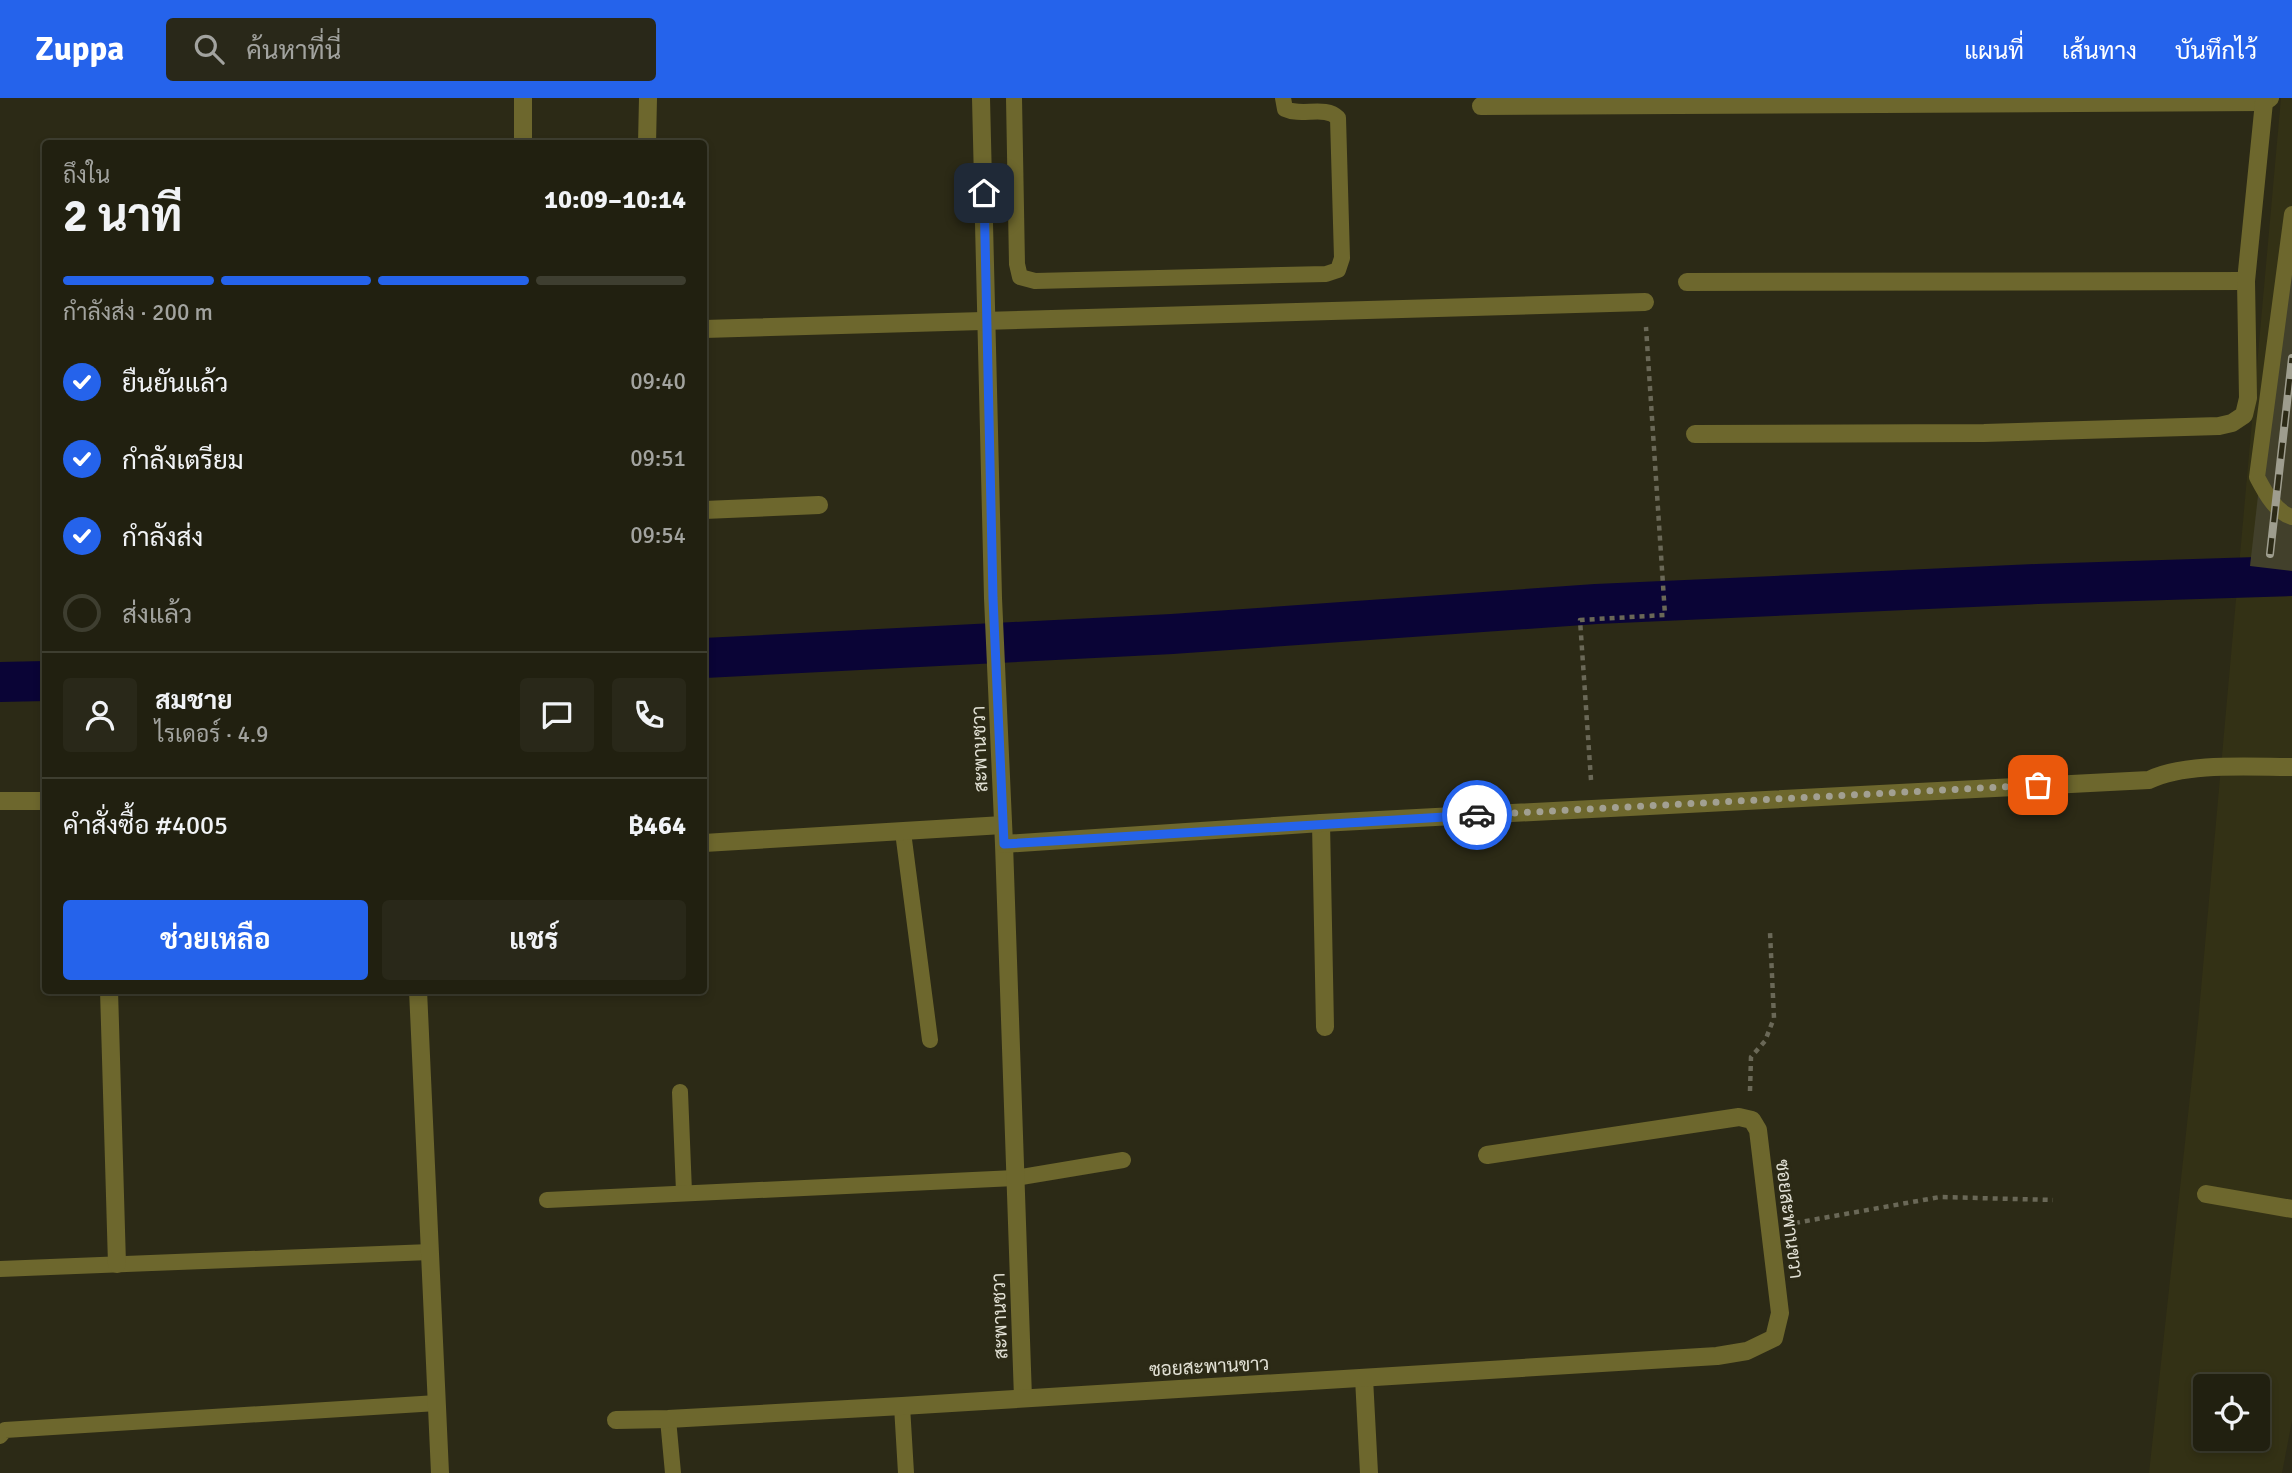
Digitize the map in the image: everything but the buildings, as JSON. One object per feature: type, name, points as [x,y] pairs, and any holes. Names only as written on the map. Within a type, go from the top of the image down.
[{"type":"street","points":[[523,98],[523,140]]},
{"type":"street","points":[[647,140],[648,98]]},
{"type":"street","name":"สะพานชวา","points":[[981,98],[993,598],[1004,834],[1023,1398]]},
{"type":"street","points":[[1481,106],[2267,100],[2246,281],[2248,398],[2244,415],[2232,423],[2219,426],[1984,433],[1695,434]]},
{"type":"street","points":[[1687,282],[2246,281]]},
{"type":"street","points":[[707,329],[1645,302]]},
{"type":"street","points":[[707,510],[819,505]]},
{"type":"street","points":[[707,843],[903,832],[1004,834],[1321,824],[2150,780],[2162,773],[2188,770],[2292,767]]},
{"type":"street","points":[[0,802],[42,801]]},
{"type":"street","points":[[1321,824],[1325,1027]]},
{"type":"street","points":[[109,994],[117,1264]]},
{"type":"street","points":[[418,994],[440,1473]]},
{"type":"street","points":[[1487,1155],[1740,1117]]},
{"type":"street","name":"ซอยสะพานขวา","points":[[1740,1117],[1752,1120],[1758,1130],[1780,1312]]},
{"type":"street","points":[[2206,1194],[2292,1209]]},
{"type":"street","name":"ซอยสะพานขาว","points":[[617,1420],[902,1406],[1717,1356],[1747,1351],[1774,1338],[1780,1312]]},
{"type":"street","points":[[1364,1378],[1369,1473]]},
{"type":"lane","points":[[1014,98],[1017,264],[1020,277],[1035,281],[1326,274],[1338,270],[1342,258],[1338,118],[1330,113],[1294,113],[1285,109],[1283,98]]},
{"type":"lane","points":[[2292,214],[2257,477],[2267,498],[2287,517],[2292,517]]},
{"type":"lane","points":[[903,832],[930,1040]]},
{"type":"lane","points":[[680,1091],[684,1192]]},
{"type":"lane","points":[[547,1200],[1016,1178],[1123,1160]]},
{"type":"lane","points":[[0,1269],[430,1252]]},
{"type":"lane","points":[[0,1437],[5,1430],[437,1403]]},
{"type":"lane","points":[[902,1406],[906,1473]]},
{"type":"lane","points":[[668,1419],[673,1473]]},
{"type":"path","points":[[1593,808],[1580,620],[1665,615],[1645,302]]},
{"type":"path","points":[[1740,1117],[1750,1094],[1751,1057],[1765,1041],[1774,1018],[1770,932]]},
{"type":"path","points":[[1770,1229],[1940,1197],[2053,1200]]},
{"type":"shaded area","points":[[2281,98],[2292,98],[2292,1421],[2282,1473],[2149,1473],[2198,1023]]},
{"type":"waterway","points":[[707,658],[1172,634],[1596,604],[2037,584],[2292,576]]},
{"type":"waterway","points":[[0,682],[42,681]]},
{"type":"railway","points":[[2270,554],[2292,358]]},
{"type":"way so far","points":[[1477,815],[2038,785]]},
{"type":"route","points":[[984,193],[993,598],[1004,844],[1477,815]]}]
